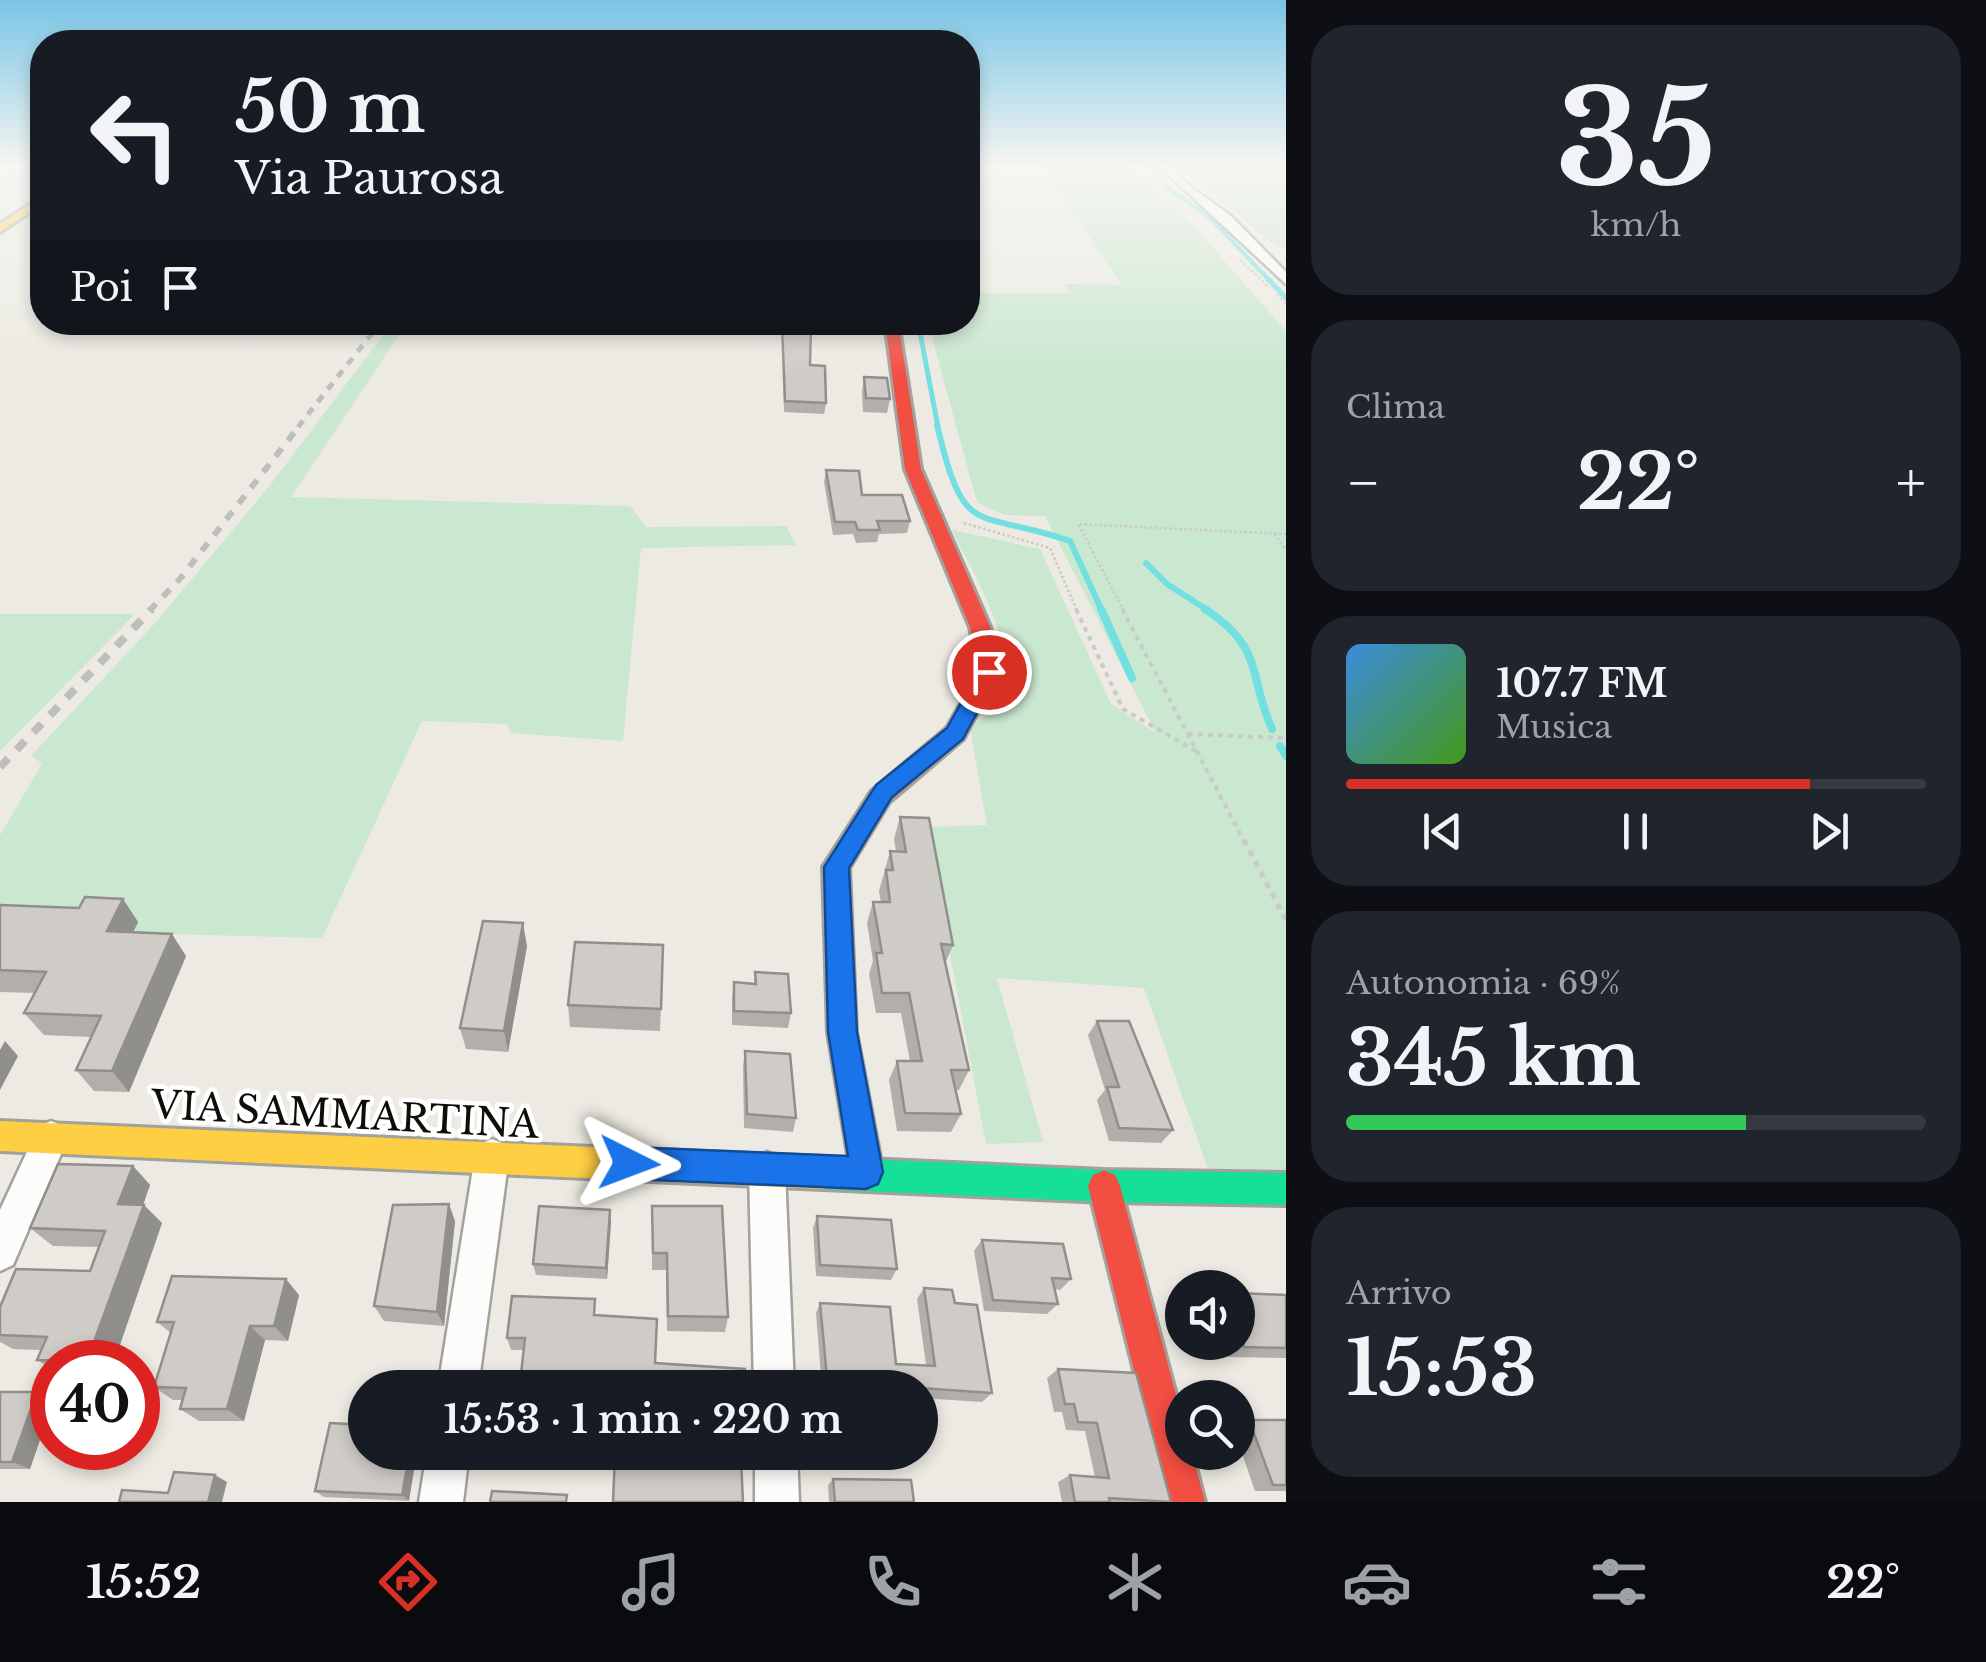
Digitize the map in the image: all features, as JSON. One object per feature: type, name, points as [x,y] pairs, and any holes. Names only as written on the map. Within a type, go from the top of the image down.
[{"type":"street","points":[[1243,235],[1286,280]]},
{"type":"street","points":[[866,1172],[842,1032],[836,867],[884,791],[955,733],[989,672],[980,627],[913,468],[892,335]]},
{"type":"street","name":"VIA SAMMARTINA","points":[[0,1136],[866,1172],[1104,1186],[1286,1189]]},
{"type":"street","points":[[0,1252],[50,1138]]},
{"type":"street","points":[[461,1370],[492,1156]]},
{"type":"street","points":[[767,1170],[773,1370]]},
{"type":"street","points":[[1104,1186],[1186,1502]]},
{"type":"street","points":[[441,1502],[445,1470]]},
{"type":"street","points":[[776,1470],[777,1502]]},
{"type":"path","points":[[958,518],[968,526],[1050,548],[1107,682],[1123,709],[1196,751]]},
{"type":"path","points":[[1286,534],[1078,524],[1286,920]]},
{"type":"path","points":[[1274,533],[1286,550]]},
{"type":"path","points":[[1188,734],[1286,738]]},
{"type":"green space","points":[[1089,235],[1202,235],[1286,331],[1286,1174],[1208,1169],[1144,988],[997,978],[1043,1142],[986,1144],[926,827],[987,825],[970,728],[995,708],[1004,689],[1006,668],[994,619],[952,530],[1040,549],[1111,704],[1156,733],[1045,516],[1004,515],[977,502],[931,335],[980,335],[980,293],[1070,293],[1064,284],[1122,285]]},
{"type":"green space","points":[[1263,235],[1286,235],[1286,247],[1278,247]]},
{"type":"green space","points":[[383,335],[399,335],[291,497],[630,506],[646,527],[786,526],[796,545],[641,548],[623,741],[510,733],[508,724],[422,721],[322,938],[0,930],[0,835],[42,764],[32,755],[157,621],[271,484]]},
{"type":"green space","points":[[0,614],[135,614],[0,751]]},
{"type":"building","points":[[782,335],[811,335],[810,365],[825,366],[826,403],[785,401]]},
{"type":"building","points":[[864,377],[887,378],[890,399],[866,398]]},
{"type":"building","points":[[826,470],[859,471],[862,495],[902,495],[910,521],[877,521],[880,530],[858,530],[855,522],[835,522]]},
{"type":"building","points":[[900,817],[929,818],[953,945],[941,944],[969,1070],[951,1070],[961,1114],[905,1113],[897,1061],[922,1061],[909,993],[882,993],[876,953],[882,953],[873,902],[890,902],[886,870],[893,870],[890,851],[906,852]]},
{"type":"building","points":[[85,897],[123,899],[107,931],[172,934],[112,1071],[76,1070],[101,1016],[24,1013],[46,972],[0,970],[0,905],[79,908]]},
{"type":"building","points":[[483,921],[523,923],[504,1031],[460,1028]]},
{"type":"building","points":[[575,942],[663,945],[661,1009],[568,1005]]},
{"type":"building","points":[[755,972],[788,974],[791,1013],[734,1011],[734,982],[756,984]]},
{"type":"building","points":[[1097,1021],[1129,1021],[1173,1130],[1119,1128],[1107,1087],[1119,1087]]},
{"type":"building","points":[[745,1051],[790,1054],[796,1118],[747,1114]]},
{"type":"building","points":[[58,1164],[133,1166],[118,1204],[144,1205],[95,1340],[0,1335],[0,1307],[16,1269],[90,1271],[105,1231],[30,1228]]},
{"type":"building","points":[[449,1204],[437,1312],[374,1306],[393,1205]]},
{"type":"building","points":[[539,1206],[610,1210],[606,1268],[533,1264]]},
{"type":"building","points":[[652,1206],[722,1206],[728,1317],[668,1316],[667,1253],[653,1253]]},
{"type":"building","points":[[817,1216],[891,1220],[897,1269],[820,1265]]},
{"type":"building","points":[[982,1240],[1063,1244],[1071,1279],[1052,1278],[1058,1304],[993,1300]]},
{"type":"building","points":[[172,1276],[286,1279],[274,1326],[250,1326],[227,1409],[180,1409],[186,1388],[160,1387],[160,1368],[174,1322],[157,1322]]},
{"type":"building","points":[[924,1288],[952,1290],[955,1303],[977,1305],[992,1393],[938,1389],[938,1370],[826,1370],[820,1303],[890,1307],[896,1364],[935,1366]]},
{"type":"building","points":[[1255,1294],[1286,1295],[1286,1348],[1255,1347]]},
{"type":"building","points":[[512,1296],[595,1299],[594,1315],[657,1319],[655,1363],[745,1370],[521,1370],[525,1338],[507,1338]]},
{"type":"building","points":[[1058,1369],[1136,1373],[1171,1502],[1109,1498],[1110,1502],[1075,1502],[1070,1475],[1109,1478],[1097,1423],[1078,1422],[1074,1404],[1065,1404]]},
{"type":"building","points":[[0,1392],[30,1392],[30,1412],[12,1462],[0,1462]]},
{"type":"building","points":[[1255,1420],[1286,1420],[1286,1485],[1273,1485],[1255,1436]]},
{"type":"building","points":[[330,1423],[348,1424],[348,1470],[407,1470],[402,1495],[315,1491]]},
{"type":"building","points":[[614,1470],[742,1470],[743,1502],[613,1502]]},
{"type":"building","points":[[174,1472],[215,1475],[208,1502],[119,1502],[122,1490],[168,1493]]},
{"type":"building","points":[[833,1479],[911,1480],[914,1502],[835,1502]]},
{"type":"building","points":[[492,1491],[567,1495],[566,1502],[490,1502]]},
{"type":"waterway","points":[[1226,235],[1271,282]]},
{"type":"waterway","points":[[1268,279],[1286,298]]},
{"type":"waterway","points":[[920,335],[938,427]]},
{"type":"waterway","points":[[937,425],[956,488],[966,504],[993,521],[1070,541],[1102,611]]},
{"type":"waterway","points":[[1146,563],[1167,584],[1209,611]]},
{"type":"waterway","points":[[1101,609],[1132,678]]},
{"type":"waterway","points":[[1205,609],[1224,623],[1246,650],[1272,729]]},
{"type":"waterway","points":[[1280,746],[1286,756]]},
{"type":"railway","points":[[298,427],[371,335]]},
{"type":"railway","points":[[149,611],[179,580],[300,425]]},
{"type":"railway","points":[[0,767],[152,609]]},
{"type":"traffic: fast","points":[[823,1173],[1104,1186],[1286,1189]]},
{"type":"traffic: slow","points":[[867,1173],[842,1032],[836,867],[880,797]]},
{"type":"traffic: slow","points":[[0,1136],[823,1173]]},
{"type":"traffic: jam","points":[[880,797],[955,733],[989,672],[980,627],[913,469],[893,335]]},
{"type":"traffic: jam","points":[[1104,1186],[1186,1502]]},
{"type":"route","points":[[629,1163],[866,1172],[842,1032],[836,867],[884,791],[955,733],[989,672]]}]
